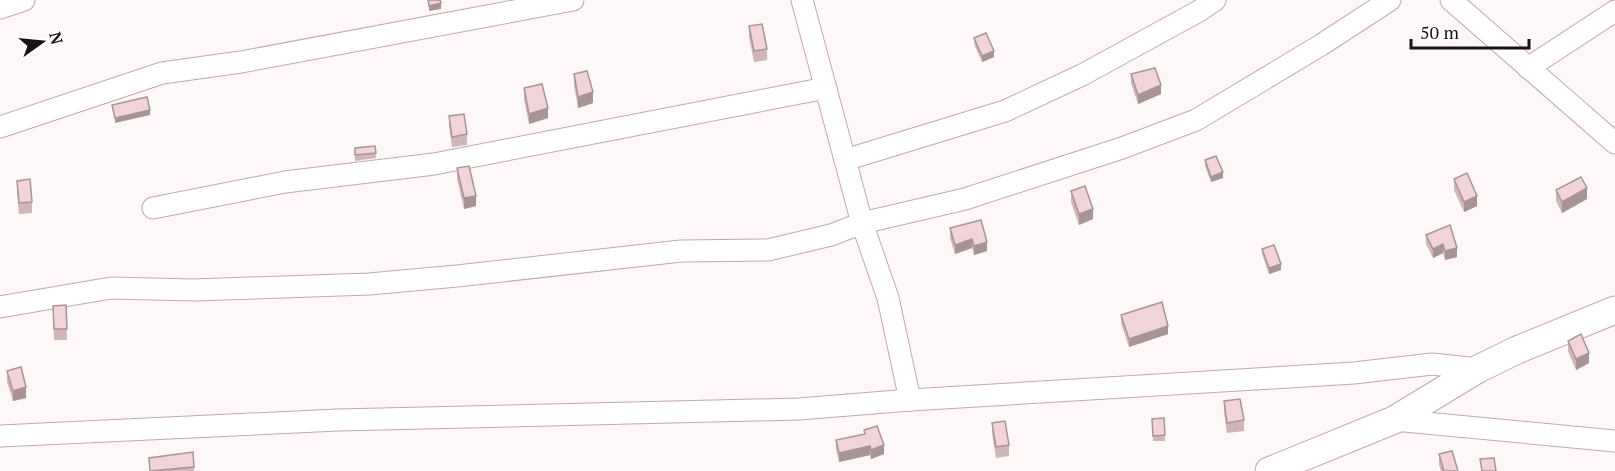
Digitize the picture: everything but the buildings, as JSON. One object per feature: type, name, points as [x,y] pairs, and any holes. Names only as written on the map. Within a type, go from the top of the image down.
[{"type":"main road","points":[[1269,471],[1394,420],[1478,369],[1517,350],[1615,310]]},
{"type":"street","points":[[0,8],[24,0]]},
{"type":"street","points":[[0,127],[162,73],[241,62],[573,0]]},
{"type":"street","points":[[802,0],[862,223],[888,298],[910,400]]},
{"type":"street","points":[[845,160],[1005,111],[1082,75],[1215,0]]},
{"type":"street","points":[[0,307],[111,288],[194,290],[369,284],[681,251],[768,250],[831,235],[862,223],[965,199],[1122,148],[1196,120],[1321,45],[1390,0]]},
{"type":"street","points":[[1451,0],[1615,143]]},
{"type":"street","points":[[1528,68],[1615,11]]},
{"type":"street","points":[[153,208],[285,183],[434,164],[826,88]]},
{"type":"street","points":[[0,436],[338,420],[799,409],[1354,373],[1432,364],[1478,369]]},
{"type":"street","points":[[1394,420],[1615,441]]}]
